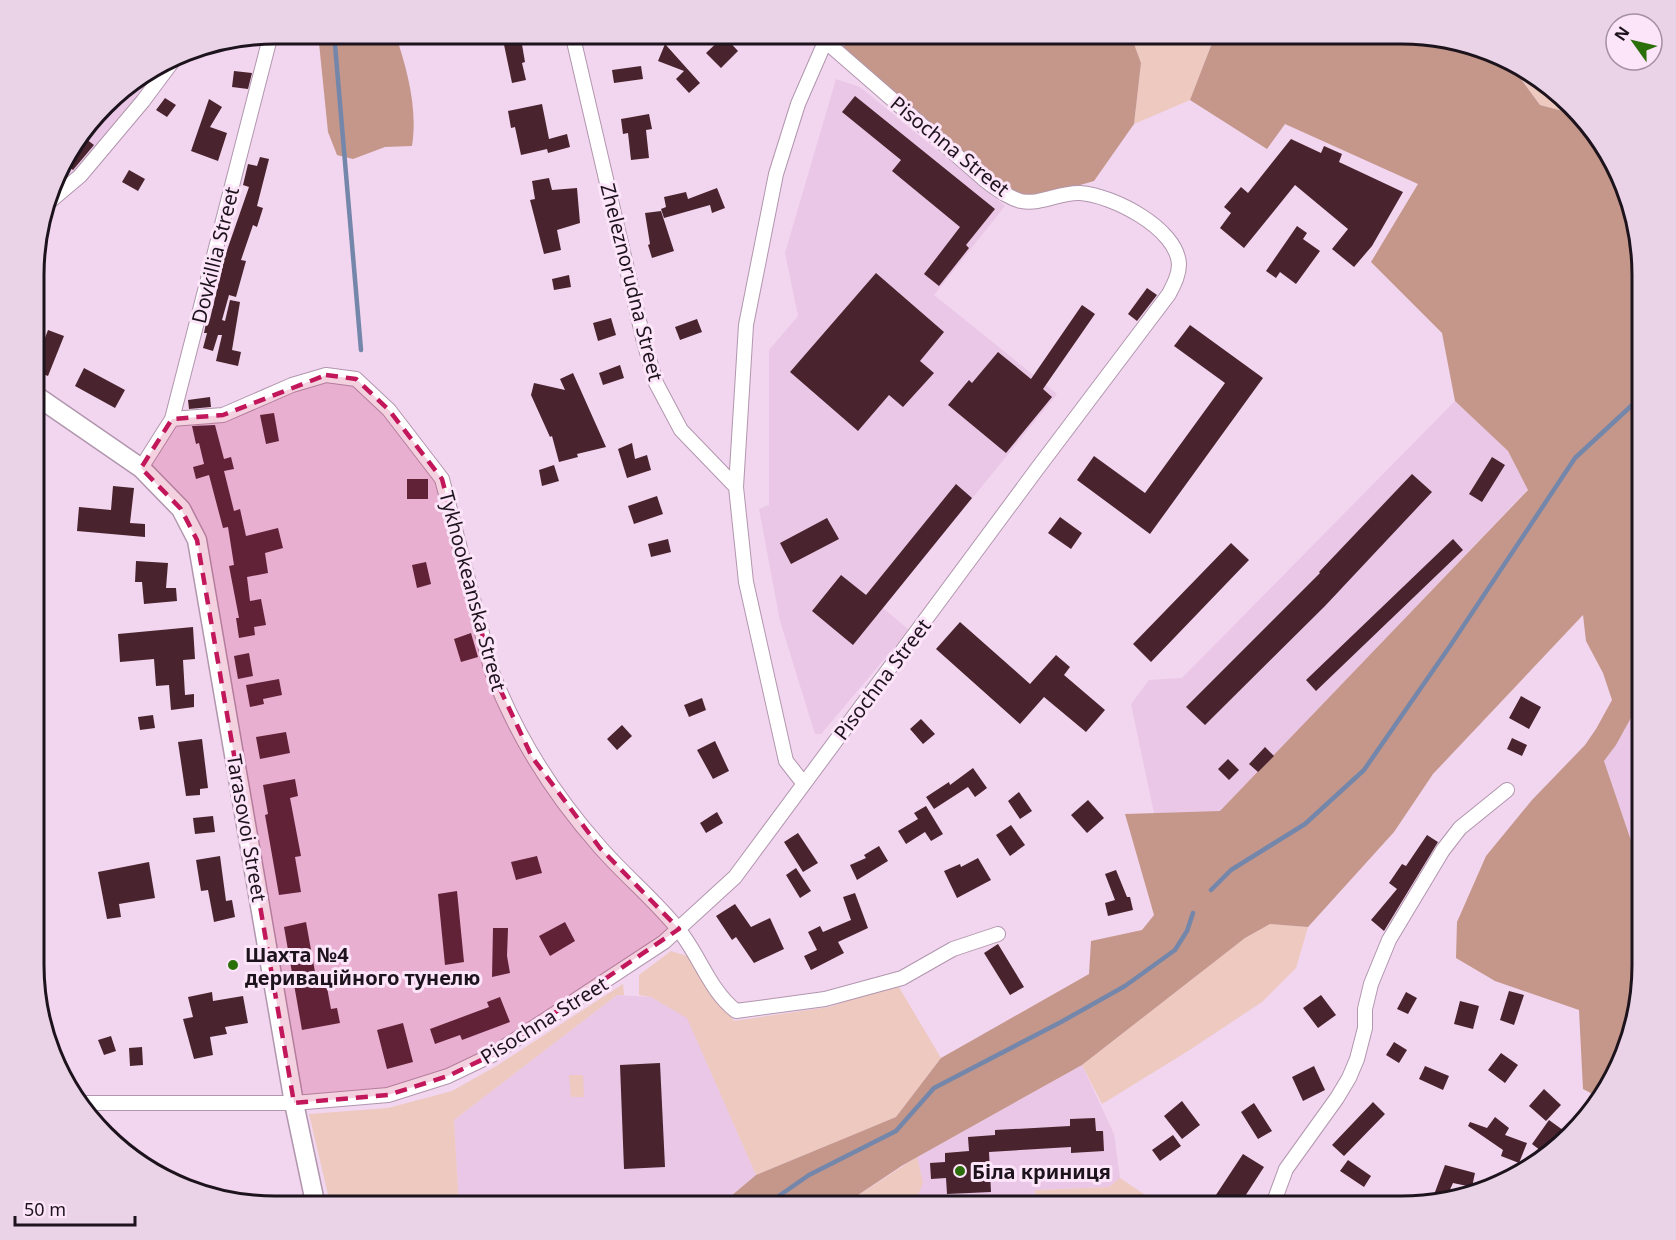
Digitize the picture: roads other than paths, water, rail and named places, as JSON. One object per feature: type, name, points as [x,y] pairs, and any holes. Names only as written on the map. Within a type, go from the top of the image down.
[{"type":"street","name":"Dovkillia Street","points":[[141,468],[172,419],[268,44]]},
{"type":"street","name":"Zheleznorudna Street","points":[[575,44],[644,342],[656,383],[681,430],[736,487]]},
{"type":"street","points":[[804,784],[786,761],[746,582],[736,487],[746,325],[773,185],[798,104],[821,44]]},
{"type":"street","name":"Pisochna Street","points":[[89,1103],[294,1103],[388,1095],[448,1076],[492,1055],[664,942],[735,877],[1169,294],[1178,274],[1179,262],[1176,249],[1170,240],[1135,212],[1098,195],[1070,194],[1039,201],[1021,201],[1006,195],[986,181],[833,44]]},
{"type":"street","points":[[58,195],[80,176],[167,70]]},
{"type":"street","name":"Tykhookeanska Street","points":[[172,419],[222,415],[292,385],[326,375],[356,379],[390,410],[442,479],[492,672],[502,699],[532,757],[559,798],[600,848],[679,929],[724,1002],[736,1011],[825,999],[902,978],[953,949],[998,934]]},
{"type":"street","name":"Tarasovoi Street","points":[[44,401],[141,468],[182,509],[197,540],[294,1103],[314,1196]]},
{"type":"street","points":[[1276,1196],[1286,1169],[1349,1078],[1357,1059],[1365,1028],[1365,1009],[1371,984],[1389,940],[1443,850],[1460,828],[1507,790]]},
{"type":"waterway","points":[[335,44],[361,350]]},
{"type":"waterway","points":[[1211,890],[1231,870],[1305,824],[1364,770],[1575,458],[1632,405]]},
{"type":"waterway","points":[[779,1196],[809,1175],[896,1131],[934,1088],[1125,986],[1175,950],[1187,931],[1193,913]]},
{"type":"place","name":"Шахта №4 дериваційного тунелю","points":[[233,965]]},
{"type":"place","name":"Біла криниця","points":[[960,1171]]}]
